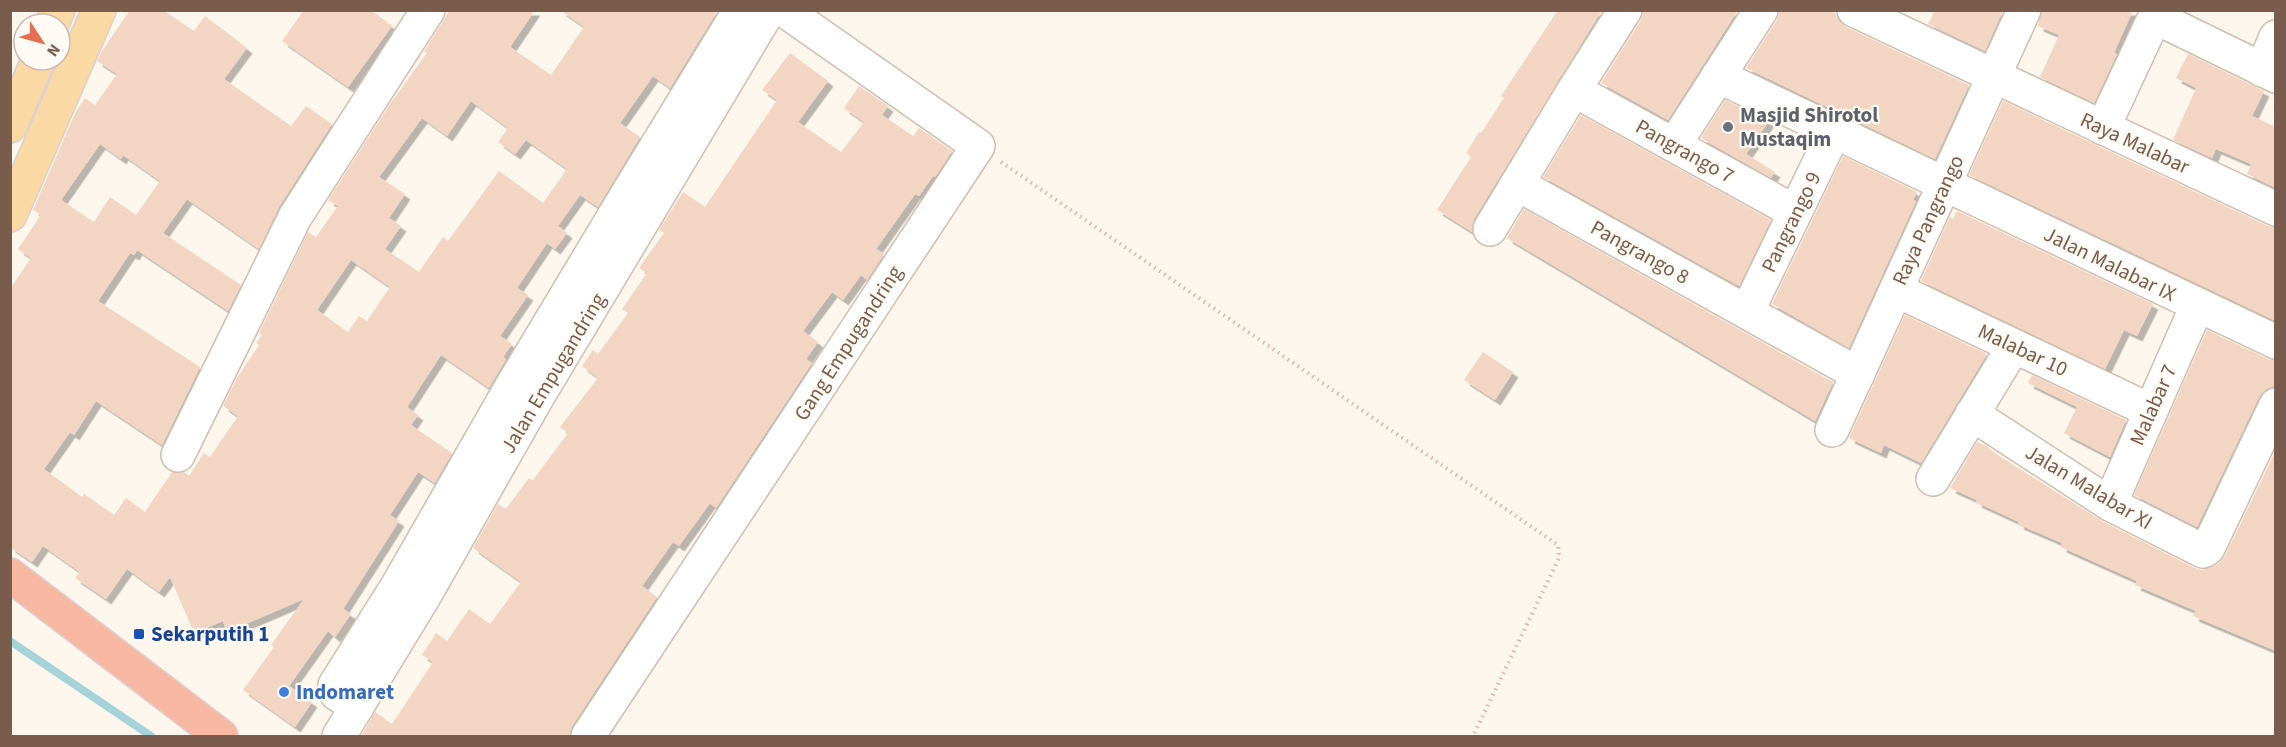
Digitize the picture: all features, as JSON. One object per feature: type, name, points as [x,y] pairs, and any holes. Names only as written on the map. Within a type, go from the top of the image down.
[{"type":"highway","points":[[10,575],[221,736]]},
{"type":"main road","points":[[10,215],[99,10]]},
{"type":"main road","points":[[10,126],[33,72]]},
{"type":"street","points":[[178,455],[296,217],[428,10]]},
{"type":"street","points":[[641,194],[740,10]]},
{"type":"street","name":"Jalan Empugandring","points":[[339,736],[347,700],[523,393],[641,194],[769,10]]},
{"type":"street","points":[[784,10],[978,146]]},
{"type":"street","points":[[1490,229],[1625,10]]},
{"type":"street","points":[[1674,145],[1761,10]]},
{"type":"street","name":"Raya Malabar","points":[[1854,10],[2276,209]]},
{"type":"street","name":"Raya Pangrango","points":[[1832,430],[2024,10]]},
{"type":"street","points":[[2103,128],[2157,14],[2269,73],[2276,37]]},
{"type":"street","name":"Jalan Malabar IX","points":[[1718,76],[2276,342]]},
{"type":"street","name":"Pangrango 7","points":[[1574,90],[1795,212]]},
{"type":"street","name":"Pangrango 9","points":[[1747,312],[1834,132]]},
{"type":"street","name":"Gang Empugandring","points":[[588,736],[978,146]]},
{"type":"street","name":"Pangrango 8","points":[[1517,184],[1858,374]]},
{"type":"street","name":"Malabar 10","points":[[1896,290],[2151,411]]},
{"type":"street","name":"Malabar 7","points":[[2109,504],[2197,306]]},
{"type":"street","points":[[1933,479],[2014,346]]},
{"type":"street","name":"Jalan Malabar XI","points":[[1972,414],[2109,504],[2200,551],[2208,548],[2276,405]]},
{"type":"path","points":[[978,146],[1558,545],[1559,558],[1473,736]]},
{"type":"building","points":[[130,10],[163,10],[194,31],[205,16],[247,48],[224,79],[291,126],[306,106],[332,124],[279,207],[259,249],[187,199],[163,233],[241,285],[228,311],[137,250],[134,255],[130,253],[98,301],[200,367],[162,445],[96,401],[74,435],[70,432],[44,469],[82,497],[84,494],[114,515],[126,498],[145,512],[172,472],[184,472],[189,476],[204,453],[210,457],[238,416],[223,406],[237,378],[259,345],[256,343],[262,335],[259,333],[308,232],[316,237],[338,206],[328,200],[392,101],[427,53],[424,51],[450,10],[535,10],[510,47],[551,75],[584,27],[560,10],[718,10],[670,88],[653,76],[620,123],[640,137],[598,207],[580,195],[558,226],[567,233],[555,249],[547,243],[517,288],[528,295],[500,336],[512,344],[503,357],[506,359],[489,388],[441,355],[407,407],[418,415],[411,425],[452,453],[435,483],[418,472],[390,515],[399,521],[343,609],[351,614],[335,637],[328,631],[289,686],[312,702],[295,727],[243,690],[274,647],[271,645],[304,599],[227,632],[223,621],[194,633],[170,577],[159,592],[127,569],[106,599],[75,578],[80,572],[43,546],[32,562],[10,547],[10,289],[31,258],[18,249],[41,215],[33,210],[75,113],[85,98],[95,105],[117,74],[97,61]],"holes":[[[471,101],[508,128],[498,142],[515,154],[526,140],[567,169],[543,203],[499,171],[448,241],[443,237],[419,272],[385,249],[401,226],[389,218],[405,194],[379,177],[422,118],[447,136]],[[100,144],[121,159],[123,155],[160,181],[136,215],[110,197],[94,222],[61,200]],[[351,260],[390,287],[367,321],[359,316],[348,332],[317,310]]]},
{"type":"building","points":[[304,10],[371,10],[392,26],[348,87],[282,41]]},
{"type":"building","points":[[1558,10],[1602,10],[1474,219],[1472,232],[1437,210],[1471,157],[1466,153],[1504,98],[1501,96]]},
{"type":"building","points":[[1644,10],[1738,10],[1668,120],[1601,83],[1641,20]]},
{"type":"building","points":[[1780,10],[1829,10],[1836,14],[1839,21],[1846,27],[1969,85],[1935,159],[1746,68],[1777,20]]},
{"type":"building","points":[[1935,10],[2003,10],[1985,51],[1928,24]]},
{"type":"building","points":[[2042,10],[2133,10],[2114,53],[2117,54],[2094,103],[2040,77],[2059,35],[2038,26]]},
{"type":"building","points":[[790,53],[828,81],[798,122],[841,152],[864,122],[844,108],[859,86],[888,106],[882,115],[913,136],[919,128],[952,151],[919,196],[915,194],[876,249],[884,254],[867,280],[861,275],[843,300],[832,292],[803,331],[818,342],[806,359],[812,363],[716,508],[710,503],[679,546],[673,542],[642,586],[657,597],[572,726],[570,736],[361,736],[375,712],[392,724],[433,662],[422,655],[436,633],[447,641],[469,609],[490,624],[521,582],[473,548],[498,504],[506,509],[529,478],[533,480],[568,433],[560,427],[598,378],[582,366],[593,350],[598,354],[628,313],[622,309],[647,273],[639,268],[664,233],[659,230],[683,192],[705,207],[777,100],[762,90]]},
{"type":"building","points":[[2188,54],[2264,91],[2252,116],[2276,127],[2276,188],[2247,174],[2251,164],[2216,149],[2212,158],[2173,140],[2196,88],[2176,78]]},
{"type":"building","points":[[1725,100],[1769,121],[1746,154],[1775,172],[1771,178],[1701,138]]},
{"type":"building","points":[[2003,101],[2268,226],[2276,227],[2276,321],[1969,175]]},
{"type":"building","points":[[1581,115],[1771,220],[1739,286],[1543,177]]},
{"type":"building","points":[[1843,156],[1917,192],[1913,200],[1916,201],[1849,348],[1772,304]]},
{"type":"building","points":[[1524,209],[1833,382],[1815,421],[1507,238]]},
{"type":"building","points":[[1957,211],[2153,304],[2137,336],[2124,330],[2105,369],[1921,281],[1950,217],[1953,219]]},
{"type":"building","points":[[1905,315],[1987,354],[1921,463],[1884,445],[1881,453],[1849,438]]},
{"type":"building","points":[[2207,330],[2268,359],[2276,360],[2276,386],[2266,389],[2259,397],[2197,527],[2134,495]]},
{"type":"building","points":[[1483,352],[1513,372],[1495,400],[1464,380]]},
{"type":"building","points":[[2032,375],[2126,420],[2110,457],[2064,433],[2077,407],[2028,383]]},
{"type":"building","points":[[1977,442],[1987,446],[2102,521],[2203,570],[2218,564],[2225,556],[2276,450],[2276,651],[2193,616],[2196,611],[2135,585],[2137,581],[2061,547],[2062,543],[2018,524],[2019,522],[1950,488]]},
{"type":"waterway","points":[[10,641],[151,736]]},
{"type":"place","name":"Masjid Shirotol Mustaqim","points":[[1728,127]]},
{"type":"place","name":"Sekarputih 1","points":[[139,634]]},
{"type":"place","name":"Indomaret","points":[[284,692]]}]
